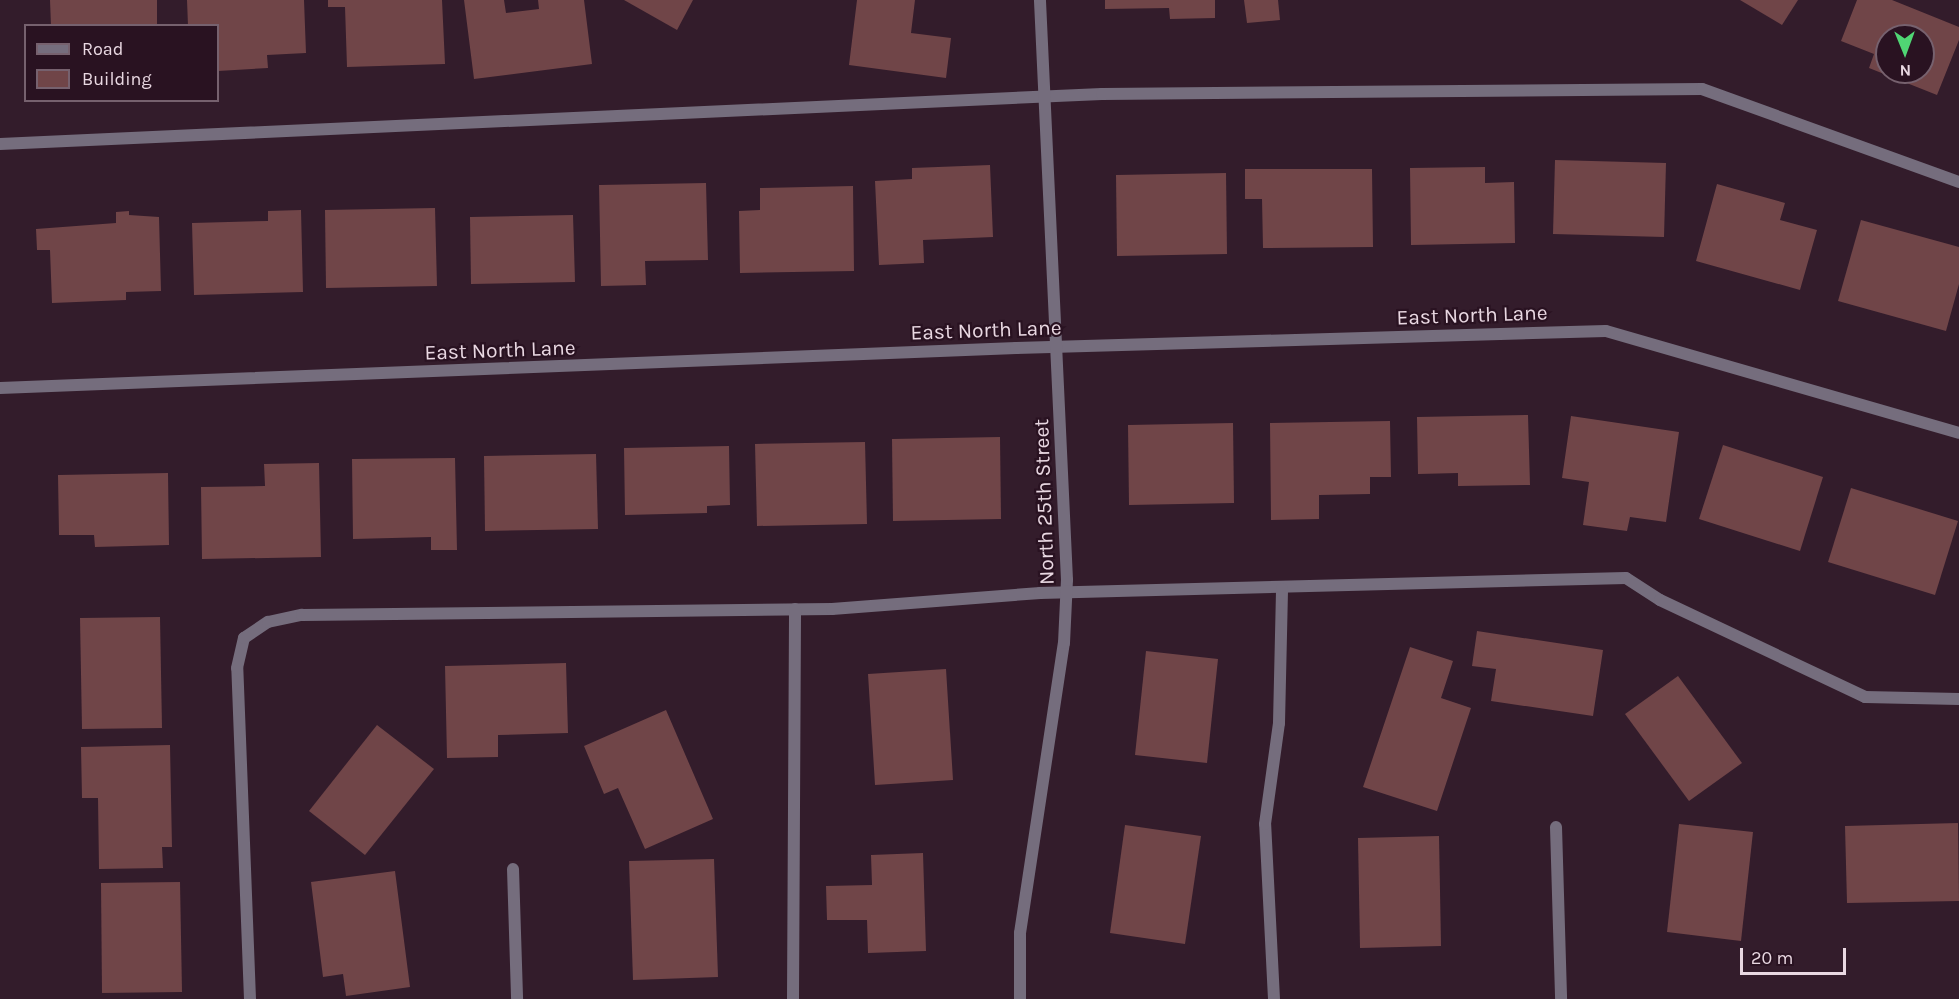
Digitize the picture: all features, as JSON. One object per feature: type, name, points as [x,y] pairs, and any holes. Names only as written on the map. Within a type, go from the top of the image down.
[{"type":"street","name":"North 25th Street","points":[[1020,999],[1020,933],[1064,643],[1066,594],[1058,346],[1040,0]]},
{"type":"street","points":[[0,144],[1044,97],[1702,89],[1959,183]]},
{"type":"street","name":"East North Lane","points":[[0,388],[1058,346],[1606,331],[1959,433]]},
{"type":"street","points":[[250,999],[237,668],[244,638],[268,622],[302,615],[795,609],[1066,594],[1626,578],[1660,600],[1865,697],[1959,699]]},
{"type":"street","points":[[1274,999],[1265,824],[1279,723],[1282,589]]},
{"type":"street","points":[[793,999],[795,609]]},
{"type":"street","points":[[1556,827],[1561,999]]},
{"type":"street","points":[[513,869],[517,999]]},
{"type":"building","points":[[50,0],[157,0],[157,24],[51,24]]},
{"type":"building","points":[[187,0],[304,0],[306,53],[267,55],[268,68],[219,71],[219,24],[188,24]]},
{"type":"building","points":[[328,0],[442,0],[445,64],[347,67],[345,7],[328,7]]},
{"type":"building","points":[[464,0],[504,0],[506,13],[539,9],[538,0],[584,0],[592,64],[474,79]]},
{"type":"building","points":[[624,0],[693,0],[677,30]]},
{"type":"building","points":[[857,0],[915,0],[911,33],[951,38],[946,78],[849,65]]},
{"type":"building","points":[[1105,0],[1215,0],[1215,18],[1170,19],[1169,8],[1105,9]]},
{"type":"building","points":[[1244,0],[1278,0],[1280,20],[1247,23]]},
{"type":"building","points":[[1740,0],[1798,0],[1782,25]]},
{"type":"building","points":[[1857,0],[1892,0],[1959,27],[1959,40],[1937,95],[1909,84],[1935,84],[1935,24],[1875,24],[1875,70],[1869,68],[1874,54],[1841,41]]},
{"type":"building","points":[[1555,160],[1666,163],[1664,237],[1553,234]]},
{"type":"building","points":[[990,165],[993,237],[923,240],[924,263],[879,265],[875,181],[912,179],[912,168]]},
{"type":"building","points":[[1485,167],[1485,183],[1514,182],[1515,243],[1411,245],[1410,168]]},
{"type":"building","points":[[1245,169],[1372,169],[1373,247],[1263,248],[1262,199],[1245,199]]},
{"type":"building","points":[[1226,173],[1227,254],[1117,256],[1116,175]]},
{"type":"building","points":[[706,183],[708,260],[645,261],[646,285],[601,286],[599,185]]},
{"type":"building","points":[[1717,184],[1785,203],[1780,220],[1817,230],[1800,290],[1696,261]]},
{"type":"building","points":[[853,186],[854,271],[740,273],[739,211],[760,210],[760,188]]},
{"type":"building","points":[[435,208],[437,286],[326,288],[325,210]]},
{"type":"building","points":[[301,210],[303,292],[194,295],[192,223],[268,221],[268,211]]},
{"type":"building","points":[[129,211],[129,215],[159,217],[161,291],[126,292],[126,300],[52,303],[50,250],[37,250],[36,229],[116,223],[116,212]]},
{"type":"building","points":[[573,215],[575,282],[471,284],[470,217]]},
{"type":"building","points":[[1861,220],[1959,247],[1959,284],[1946,331],[1838,301]]},
{"type":"building","points":[[1528,415],[1530,485],[1458,486],[1458,473],[1418,474],[1417,417]]},
{"type":"building","points":[[1571,416],[1679,432],[1666,522],[1630,517],[1627,531],[1583,525],[1589,482],[1562,478]]},
{"type":"building","points":[[1390,421],[1391,477],[1370,477],[1370,494],[1319,495],[1319,519],[1271,520],[1270,423]]},
{"type":"building","points":[[1233,423],[1234,503],[1129,505],[1128,425]]},
{"type":"building","points":[[1000,437],[1001,519],[893,521],[892,439]]},
{"type":"building","points":[[865,442],[867,524],[757,526],[755,444]]},
{"type":"building","points":[[1723,445],[1823,477],[1800,551],[1699,519]]},
{"type":"building","points":[[729,446],[730,505],[707,506],[707,513],[625,515],[624,448]]},
{"type":"building","points":[[596,454],[598,529],[485,531],[484,456]]},
{"type":"building","points":[[455,458],[457,550],[431,550],[431,537],[353,539],[352,459]]},
{"type":"building","points":[[319,463],[321,557],[202,559],[201,487],[265,486],[264,464]]},
{"type":"building","points":[[168,473],[169,545],[95,547],[94,535],[59,535],[58,475]]},
{"type":"building","points":[[1851,488],[1958,521],[1935,595],[1828,562]]},
{"type":"building","points":[[160,617],[162,728],[82,729],[80,618]]},
{"type":"building","points":[[1477,631],[1603,650],[1593,716],[1491,701],[1496,669],[1472,666]]},
{"type":"building","points":[[1410,647],[1453,661],[1441,698],[1471,708],[1437,811],[1363,787]]},
{"type":"building","points":[[1146,651],[1218,659],[1207,763],[1135,755]]},
{"type":"building","points":[[566,663],[568,733],[498,735],[498,757],[447,758],[445,666]]},
{"type":"building","points":[[946,669],[953,780],[875,785],[868,674]]},
{"type":"building","points":[[1678,676],[1742,763],[1689,801],[1625,714]]},
{"type":"building","points":[[666,710],[713,819],[645,849],[618,788],[604,794],[584,746]]},
{"type":"building","points":[[377,725],[434,769],[365,855],[309,811]]},
{"type":"building","points":[[170,745],[172,847],[162,847],[163,868],[99,869],[98,798],[82,798],[81,747]]},
{"type":"building","points":[[1958,823],[1959,901],[1847,903],[1845,826]]},
{"type":"building","points":[[1679,824],[1753,832],[1741,941],[1667,932]]},
{"type":"building","points":[[1125,825],[1201,836],[1185,944],[1110,933]]},
{"type":"building","points":[[1439,836],[1441,946],[1360,948],[1358,838]]},
{"type":"building","points":[[923,853],[926,951],[868,953],[867,920],[827,920],[826,886],[872,885],[871,855]]},
{"type":"building","points":[[714,859],[718,977],[633,980],[629,861]]},
{"type":"building","points":[[395,871],[410,987],[346,996],[343,974],[323,977],[311,882]]},
{"type":"building","points":[[180,882],[182,992],[102,993],[101,883]]}]
